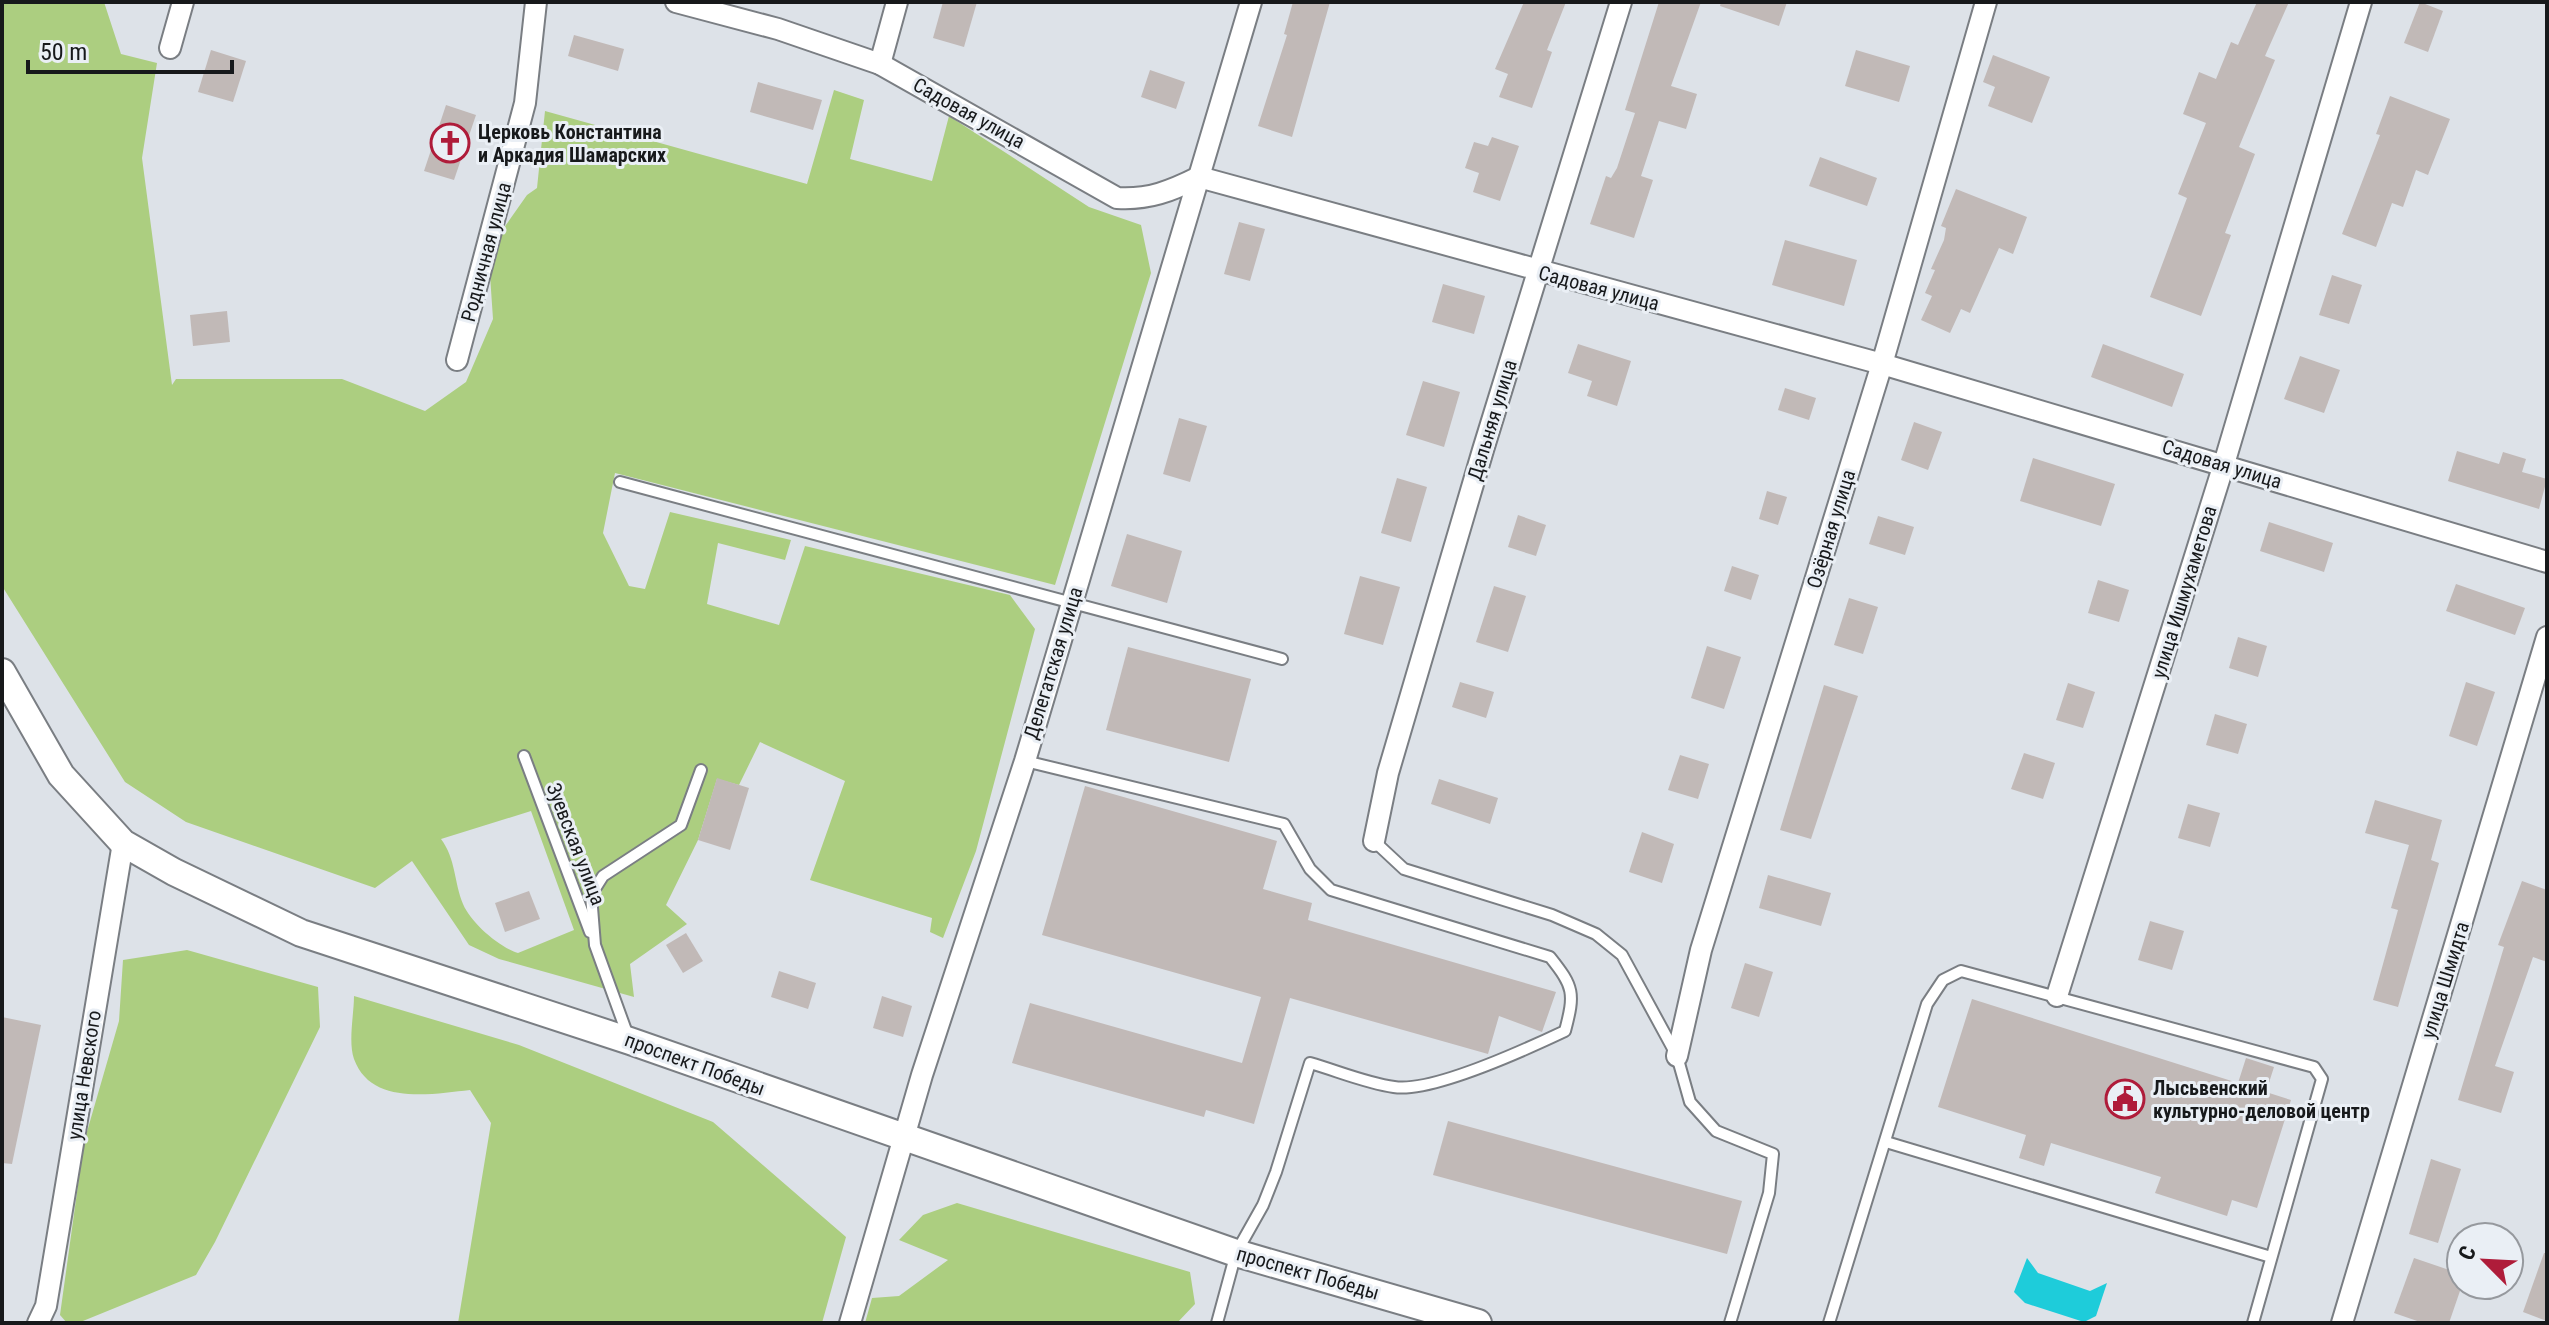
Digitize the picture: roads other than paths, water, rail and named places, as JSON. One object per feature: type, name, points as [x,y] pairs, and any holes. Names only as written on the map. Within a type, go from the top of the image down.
[{"type":"street","points":[[170,48],[183,2]]},
{"type":"street","name":"Родничная улица","points":[[457,360],[525,103],[536,2]]},
{"type":"street","name":"Садовая улица","points":[[676,2],[778,29],[880,64],[1117,198],[1162,195],[1199,177],[1536,272],[1882,364],[2547,562]]},
{"type":"street","points":[[880,64],[897,2]]},
{"type":"street","name":"Делегатская улица","points":[[850,1323],[903,1139],[1025,761],[1251,2]]},
{"type":"street","name":"Дальняя улица","points":[[1374,841],[1388,773],[1536,272],[1621,2]]},
{"type":"street","name":"Озёрная улица","points":[[1677,1056],[1701,950],[1882,364],[1986,2]]},
{"type":"street","name":"улица Ишмухаметова","points":[[2057,996],[2224,464],[2361,2]]},
{"type":"street","name":"улица Шмидта","points":[[2342,1323],[2547,637]]},
{"type":"street","name":"проспект Победы","points":[[2,672],[61,775],[123,843],[301,933],[630,1041],[1236,1253],[1478,1323]]},
{"type":"street","name":"улица Невского","points":[[42,1314],[123,843]]},
{"type":"lane","points":[[620,482],[1282,659]]},
{"type":"lane","name":"Зуевская улица","points":[[524,756],[630,1041]]},
{"type":"lane","points":[[1025,761],[1284,824],[1310,869],[1331,890],[1550,957],[1570,982],[1573,1002],[1565,1031],[1520,1053],[1438,1080],[1397,1088],[1310,1063],[1276,1172],[1263,1205],[1236,1253],[1217,1323]]},
{"type":"lane","name":"Зуевская улица","points":[[595,945],[591,895],[603,876],[681,825],[701,770]]},
{"type":"lane","points":[[1374,841],[1404,869],[1552,915],[1596,934],[1622,955],[1677,1056],[1690,1102],[1716,1131],[1773,1154],[1769,1193],[1730,1323]]},
{"type":"lane","points":[[1829,1323],[1927,1004],[1943,980],[1961,971],[2314,1067],[2322,1079],[2253,1323]]},
{"type":"lane","points":[[1886,1142],[2271,1257]]},
{"type":"water","points":[[2027,1258],[2038,1273],[2090,1291],[2107,1283],[2096,1316],[2084,1322],[2025,1303],[2014,1292]]},
{"type":"place","name":"Церковь Константина и Аркадия Шамарских","points":[[450,143]]},
{"type":"place","name":"Лысьвенский культурно-деловой центр","points":[[2125,1099]]}]
